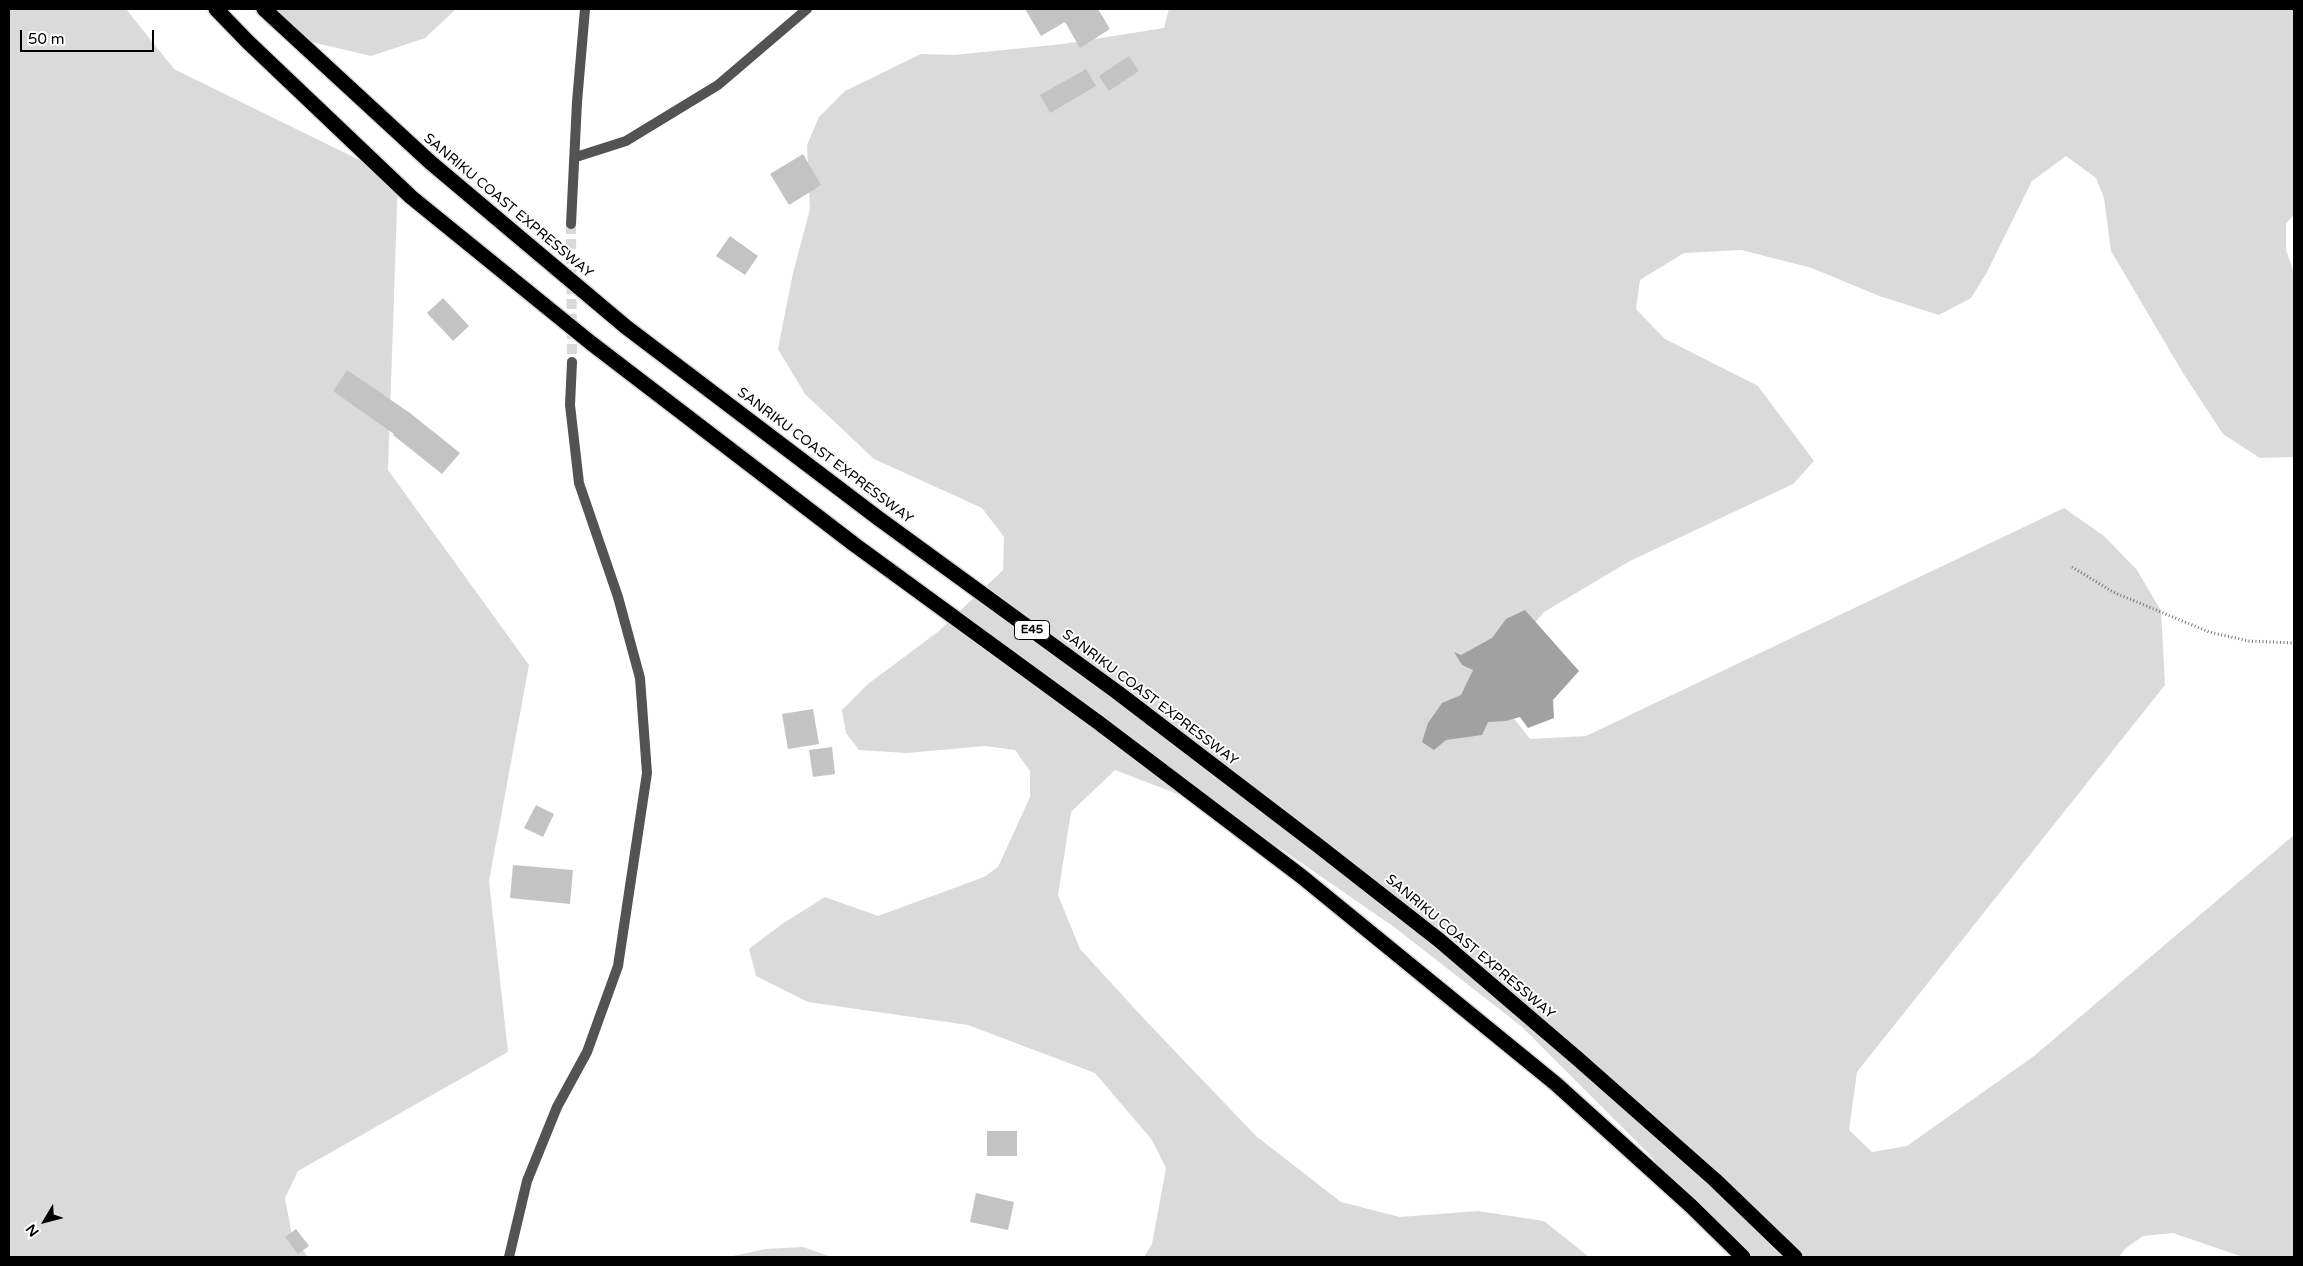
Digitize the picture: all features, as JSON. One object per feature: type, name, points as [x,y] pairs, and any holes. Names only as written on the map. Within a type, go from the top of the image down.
[{"type":"highway","name":"E45","points":[[216,9],[248,42],[411,197],[591,342],[847,539],[1099,723],[1309,882],[1556,1084],[1691,1206],[1743,1257]]},
{"type":"highway","name":"SANRIKU COAST EXPRESSWAY","points":[[264,9],[430,162],[626,327],[878,518],[1124,698],[1439,940],[1578,1058],[1715,1180],[1795,1257]]},
{"type":"street","points":[[571,224],[576,157],[577,102],[585,9]]},
{"type":"street","points":[[576,157],[626,141],[718,85],[808,9]]},
{"type":"street","points":[[508,1257],[527,1181],[557,1107],[587,1052],[618,966],[647,773],[640,678],[618,597],[578,483],[570,405],[572,362]]},
{"type":"path","points":[[2072,567],[2113,592],[2209,632],[2248,641],[2294,643]]},
{"type":"shaded area","points":[[9,9],[126,9],[174,69],[398,179],[388,470],[529,665],[489,881],[508,1052],[298,1171],[285,1198],[292,1236],[308,1257],[9,1257]]},
{"type":"shaded area","points":[[268,9],[456,9],[425,38],[371,56],[303,40]]},
{"type":"shaded area","points":[[1169,9],[2294,9],[2294,214],[2286,224],[2286,250],[2294,273],[2294,457],[2260,458],[2223,434],[2183,373],[2111,251],[2104,198],[2096,178],[2066,156],[2032,181],[1986,274],[1971,298],[1939,315],[1879,296],[1812,268],[1741,250],[1684,253],[1640,280],[1636,309],[1665,339],[1758,386],[1814,461],[1793,484],[1630,561],[1544,612],[1517,645],[1511,715],[1530,739],[1586,736],[2064,508],[2104,536],[2137,570],[2161,611],[2165,685],[1857,1072],[1849,1130],[1872,1152],[1907,1146],[2034,1056],[2294,835],[2294,1257],[2243,1257],[2173,1233],[2143,1236],[2126,1248],[2119,1257],[1740,1257],[1647,1152],[1521,1026],[1394,927],[1232,815],[1115,770],[1071,812],[1058,895],[1080,949],[1256,1136],[1341,1202],[1400,1217],[1478,1211],[1544,1221],[1589,1257],[1144,1257],[1152,1244],[1166,1168],[1152,1140],[1095,1073],[968,1025],[808,1002],[756,976],[749,949],[782,924],[825,897],[878,916],[984,877],[998,867],[1030,797],[1030,771],[1015,750],[985,746],[907,753],[859,750],[846,733],[842,710],[868,684],[939,631],[1003,570],[1004,537],[982,508],[874,459],[805,394],[778,349],[793,273],[810,209],[807,145],[819,117],[845,91],[921,54],[954,55],[1063,44],[1164,28]]},
{"type":"shaded area","points":[[1525,610],[1579,671],[1553,700],[1554,718],[1528,728],[1520,717],[1506,721],[1488,722],[1482,735],[1446,740],[1434,750],[1422,742],[1428,723],[1442,703],[1461,695],[1473,670],[1462,665],[1454,652],[1461,655],[1492,638],[1506,619]]},
{"type":"shaded area","points":[[803,1247],[832,1257],[728,1257],[766,1249]]},
{"type":"building","points":[[1025,9],[1098,9],[1110,29],[1080,48],[1065,22],[1041,36]]},
{"type":"building","points":[[1129,56],[1139,71],[1109,91],[1099,76]]},
{"type":"building","points":[[1086,69],[1096,86],[1050,113],[1040,95]]},
{"type":"building","points":[[803,154],[821,185],[789,205],[770,174]]},
{"type":"building","points":[[730,236],[758,256],[745,275],[716,256]]},
{"type":"building","points":[[443,298],[469,326],[453,341],[427,313]]},
{"type":"building","points":[[347,370],[410,413],[460,453],[442,474],[394,434],[333,391]]},
{"type":"building","points":[[813,709],[819,744],[788,749],[782,714]]},
{"type":"building","points":[[832,747],[835,774],[813,777],[809,750]]},
{"type":"building","points":[[536,805],[554,814],[543,837],[524,828]]},
{"type":"building","points":[[513,865],[573,870],[570,904],[510,898]]},
{"type":"building","points":[[987,1131],[1017,1131],[1017,1156],[987,1156]]},
{"type":"building","points":[[976,1193],[1014,1202],[1008,1230],[970,1222]]},
{"type":"building","points":[[296,1229],[309,1246],[298,1254],[285,1237]]},
{"type":"tunnel","points":[[571,224],[572,362]]}]
